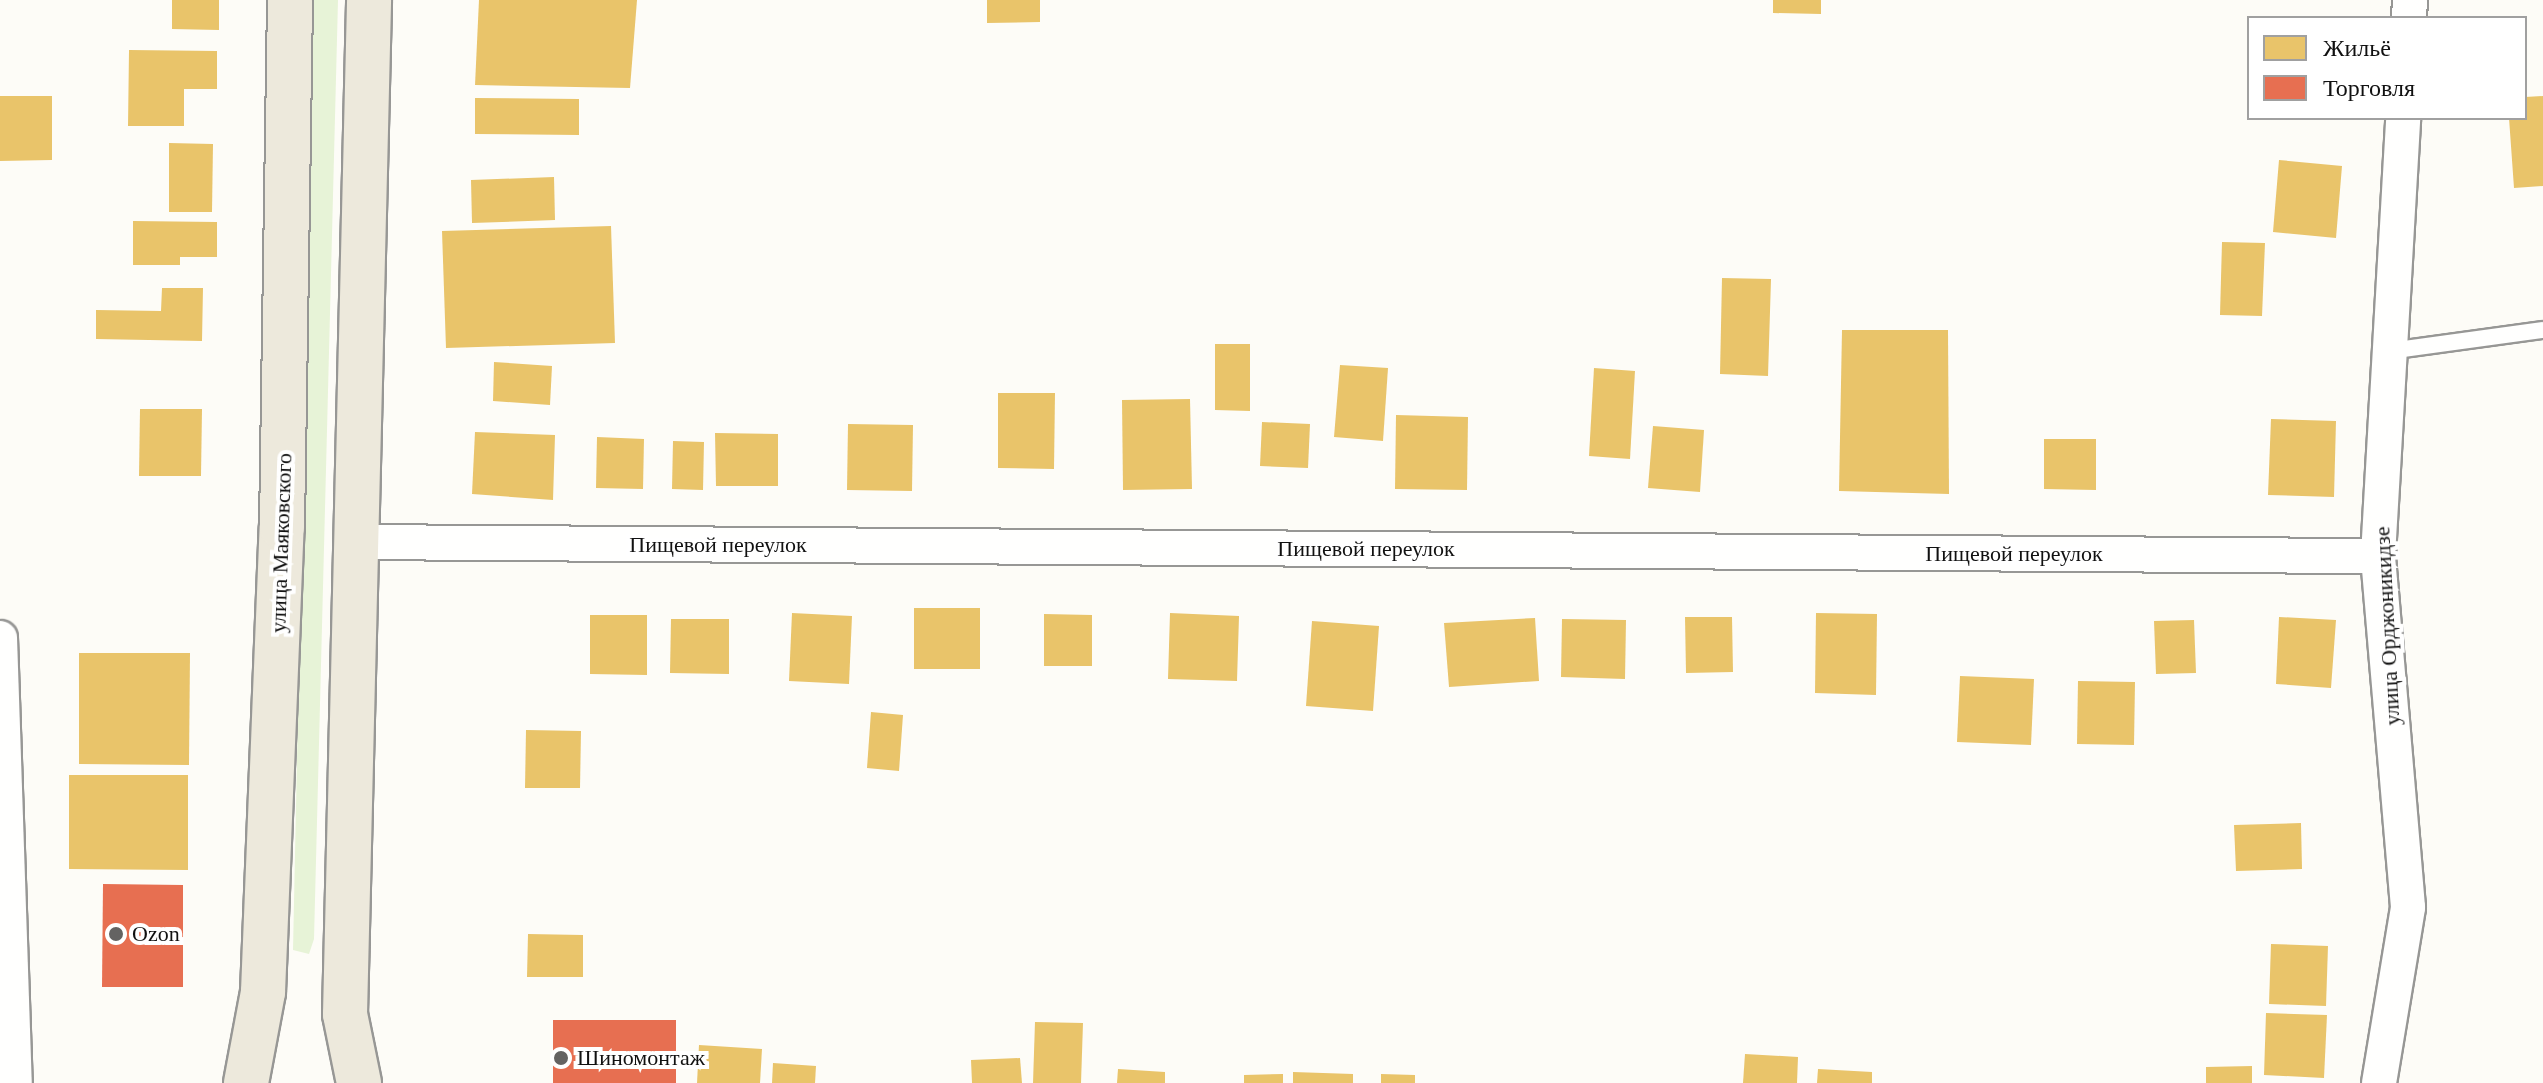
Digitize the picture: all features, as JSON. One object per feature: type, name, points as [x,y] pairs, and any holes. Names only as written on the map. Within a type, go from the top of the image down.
[{"type":"main road","name":"улица Маяковского","points":[[246,1083],[263,992],[281,574],[290,0]]},
{"type":"main road","points":[[359,1083],[345,1014],[353,542],[369,0]]},
{"type":"street","name":"улица Орджоникидзе","points":[[2379,1083],[2408,907],[2378,556],[2403,120]]},
{"type":"street","name":"Пищевой переулок","points":[[353,542],[2378,556]]},
{"type":"street","points":[[0,638],[15,1083]]},
{"type":"lane","points":[[2389,351],[2543,330]]},
{"type":"green space","points":[[313,0],[338,0],[314,939],[309,954],[293,950]]},
{"type":"building: Жильё","points":[[172,0],[219,0],[219,30],[172,29]]},
{"type":"building: Жильё","points":[[479,0],[637,0],[630,88],[475,85]]},
{"type":"building: Жильё","points":[[987,0],[1040,0],[1040,22],[987,23]]},
{"type":"building: Жильё","points":[[1773,0],[1821,0],[1821,14],[1773,13]]},
{"type":"building: Жильё","points":[[129,50],[217,51],[217,89],[184,89],[184,126],[128,126]]},
{"type":"building: Жильё","points":[[0,96],[52,96],[52,160],[0,161]]},
{"type":"building: Жильё","points":[[2543,96],[2543,186],[2514,188],[2509,120],[2527,120],[2527,97]]},
{"type":"building: Жильё","points":[[475,98],[579,99],[579,135],[475,134]]},
{"type":"building: Жильё","points":[[169,143],[213,144],[212,212],[169,212]]},
{"type":"building: Жильё","points":[[2279,160],[2342,166],[2336,238],[2273,232]]},
{"type":"building: Жильё","points":[[554,177],[555,220],[472,223],[471,180]]},
{"type":"building: Жильё","points":[[133,221],[217,222],[217,257],[180,257],[180,265],[133,265]]},
{"type":"building: Жильё","points":[[611,226],[615,343],[446,348],[442,231]]},
{"type":"building: Жильё","points":[[2222,242],[2265,243],[2262,316],[2220,315]]},
{"type":"building: Жильё","points":[[1722,278],[1771,279],[1768,376],[1720,374]]},
{"type":"building: Жильё","points":[[162,288],[203,288],[202,341],[96,339],[96,310],[161,311]]},
{"type":"building: Жильё","points":[[1842,330],[1948,330],[1949,494],[1839,491]]},
{"type":"building: Жильё","points":[[1215,344],[1250,344],[1250,411],[1215,410]]},
{"type":"building: Жильё","points":[[494,362],[552,366],[550,405],[493,401]]},
{"type":"building: Жильё","points":[[1340,365],[1388,368],[1383,441],[1334,437]]},
{"type":"building: Жильё","points":[[1594,368],[1635,371],[1630,459],[1589,456]]},
{"type":"building: Жильё","points":[[998,393],[1055,393],[1054,469],[998,468]]},
{"type":"building: Жильё","points":[[1190,399],[1192,489],[1123,490],[1122,400]]},
{"type":"building: Жильё","points":[[140,409],[202,409],[201,476],[139,476]]},
{"type":"building: Жильё","points":[[1396,415],[1468,417],[1467,490],[1395,489]]},
{"type":"building: Жильё","points":[[2271,419],[2336,421],[2334,497],[2268,495]]},
{"type":"building: Жильё","points":[[1262,422],[1310,424],[1308,468],[1260,466]]},
{"type":"building: Жильё","points":[[848,424],[913,425],[912,491],[847,490]]},
{"type":"building: Жильё","points":[[1653,426],[1704,430],[1700,492],[1648,488]]},
{"type":"building: Жильё","points":[[475,432],[555,435],[553,500],[472,494]]},
{"type":"building: Жильё","points":[[715,433],[778,434],[778,486],[716,486]]},
{"type":"building: Жильё","points":[[597,437],[644,439],[643,489],[596,488]]},
{"type":"building: Жильё","points":[[2044,439],[2096,439],[2096,490],[2044,489]]},
{"type":"building: Жильё","points":[[673,441],[704,442],[703,490],[672,489]]},
{"type":"building: Жильё","points":[[914,608],[980,608],[980,669],[914,669]]},
{"type":"building: Жильё","points":[[792,613],[852,616],[849,684],[789,681]]},
{"type":"building: Жильё","points":[[1170,613],[1239,616],[1237,681],[1168,679]]},
{"type":"building: Жильё","points":[[1816,613],[1877,614],[1876,695],[1815,693]]},
{"type":"building: Жильё","points":[[1044,614],[1092,615],[1092,666],[1044,666]]},
{"type":"building: Жильё","points":[[590,615],[647,615],[647,675],[590,674]]},
{"type":"building: Жильё","points":[[1685,617],[1732,617],[1733,672],[1686,673]]},
{"type":"building: Жильё","points":[[2279,617],[2336,620],[2331,688],[2276,684]]},
{"type":"building: Жильё","points":[[1535,618],[1539,681],[1449,687],[1444,623]]},
{"type":"building: Жильё","points":[[671,619],[729,619],[729,674],[670,673]]},
{"type":"building: Жильё","points":[[1562,619],[1626,620],[1625,679],[1561,677]]},
{"type":"building: Жильё","points":[[2194,620],[2196,673],[2156,674],[2154,621]]},
{"type":"building: Жильё","points":[[1312,621],[1379,626],[1373,711],[1306,706]]},
{"type":"building: Жильё","points":[[79,653],[190,653],[189,765],[79,764]]},
{"type":"building: Жильё","points":[[1960,676],[2034,679],[2031,745],[1957,742]]},
{"type":"building: Жильё","points":[[2078,681],[2135,682],[2134,745],[2077,744]]},
{"type":"building: Жильё","points":[[871,712],[903,715],[899,771],[867,768]]},
{"type":"building: Жильё","points":[[526,730],[581,731],[580,788],[525,788]]},
{"type":"building: Жильё","points":[[69,775],[188,775],[188,870],[69,869]]},
{"type":"building: Жильё","points":[[2301,823],[2302,869],[2236,871],[2234,825]]},
{"type":"building: Жильё","points":[[528,934],[583,935],[583,977],[527,977]]},
{"type":"building: Жильё","points":[[2271,944],[2328,946],[2326,1006],[2269,1004]]},
{"type":"building: Жильё","points":[[2266,1013],[2327,1015],[2324,1078],[2264,1075]]},
{"type":"building: Жильё","points":[[1035,1022],[1083,1023],[1081,1083],[1033,1083]]},
{"type":"building: Жильё","points":[[699,1045],[762,1049],[760,1083],[697,1083]]},
{"type":"building: Жильё","points":[[1745,1054],[1798,1057],[1797,1083],[1743,1083]]},
{"type":"building: Жильё","points":[[1020,1058],[1022,1083],[972,1083],[971,1060]]},
{"type":"building: Жильё","points":[[773,1063],[816,1066],[815,1083],[772,1083]]},
{"type":"building: Жильё","points":[[2252,1066],[2252,1083],[2206,1083],[2206,1067]]},
{"type":"building: Жильё","points":[[1118,1069],[1165,1072],[1165,1083],[1117,1083]]},
{"type":"building: Жильё","points":[[1818,1069],[1872,1072],[1872,1083],[1817,1083]]},
{"type":"building: Жильё","points":[[1293,1072],[1353,1074],[1353,1083],[1293,1083]]},
{"type":"building: Жильё","points":[[1283,1074],[1283,1083],[1244,1083],[1244,1075]]},
{"type":"building: Жильё","points":[[1381,1074],[1415,1075],[1415,1083],[1381,1083]]},
{"type":"building: Торговля","points":[[103,884],[183,885],[183,987],[102,987]]},
{"type":"building: Торговля","points":[[553,1020],[676,1020],[676,1083],[553,1083]]},
{"type":"place","name":"Ozon","points":[[116,934]]},
{"type":"place","name":"Шиномонтаж","points":[[561,1058]]}]
